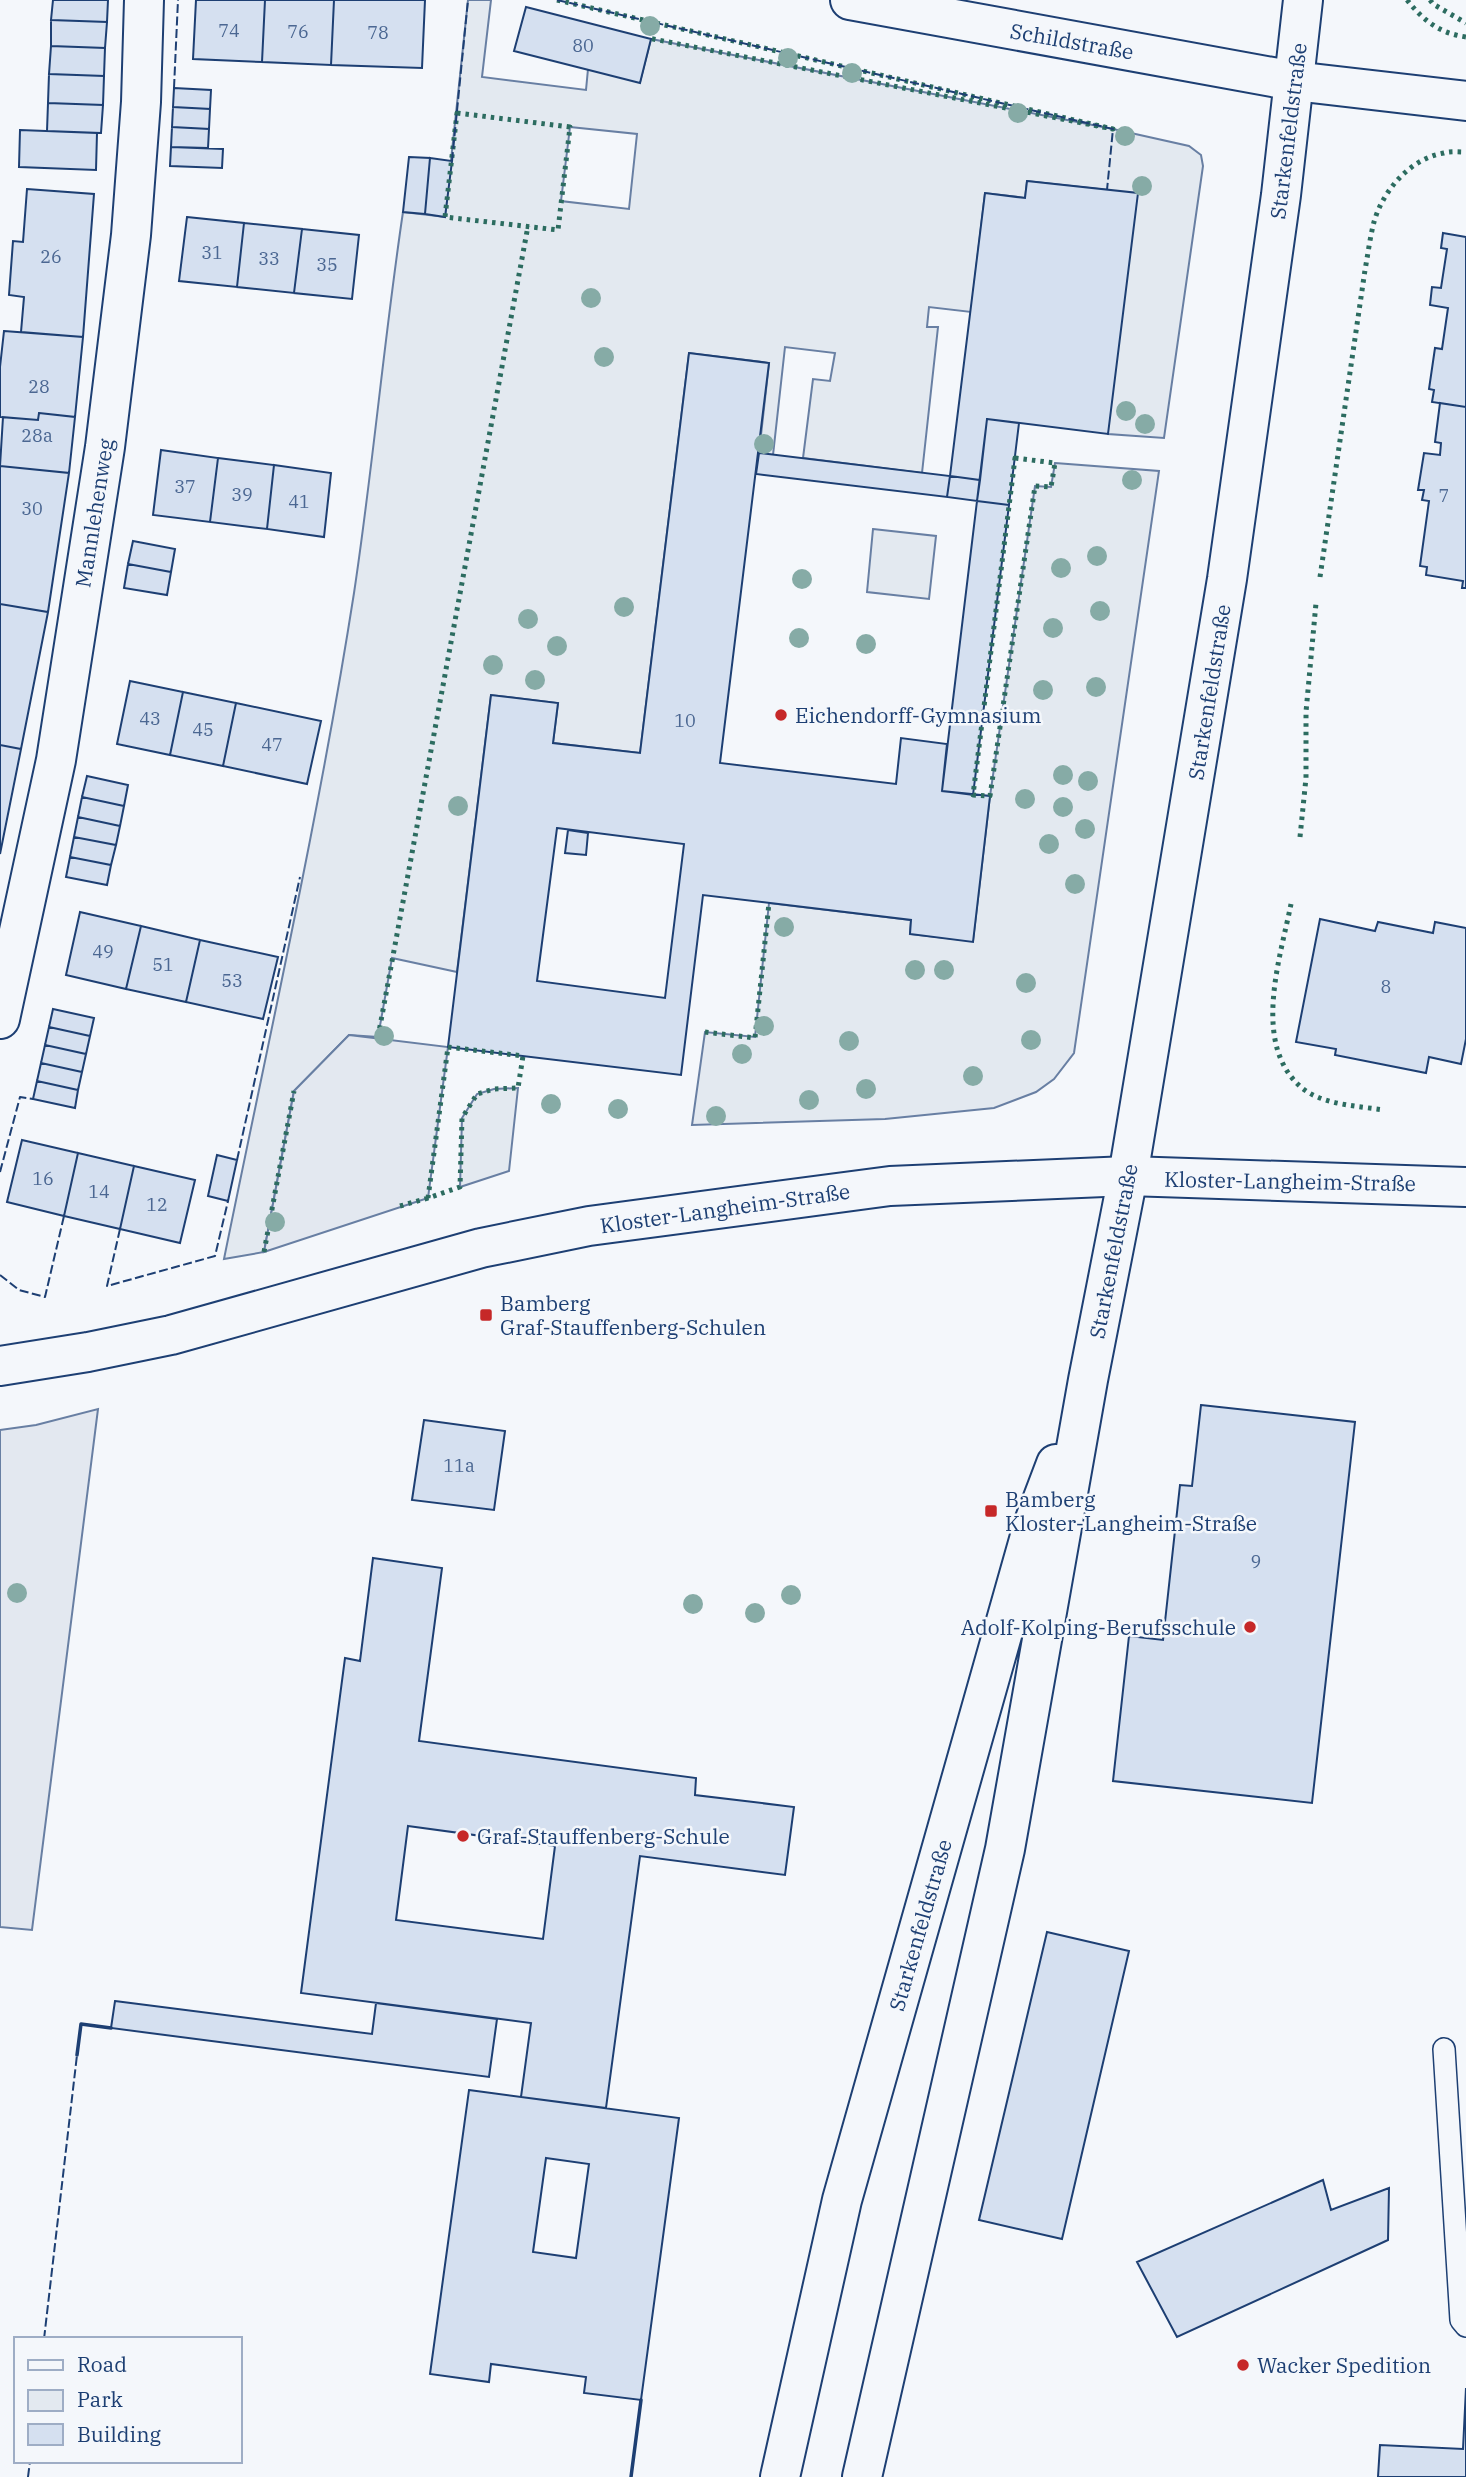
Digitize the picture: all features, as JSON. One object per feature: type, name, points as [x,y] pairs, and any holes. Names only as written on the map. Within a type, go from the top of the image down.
[{"type":"street","name":"Mannlehenweg","points":[[0,1019],[56,761],[105,447],[131,235],[141,102],[144,0]]},
{"type":"street","name":"Schildstraße","points":[[850,0],[1294,81],[1466,101]]},
{"type":"street","name":"Starkenfeldstraße","points":[[862,2477],[1005,1849],[1088,1380],[1128,1176],[1227,579],[1281,195],[1303,0]]},
{"type":"street","name":"Kloster-Langheim-Straße","points":[[0,1366],[171,1335],[481,1248],[589,1226],[890,1186],[1128,1176],[1466,1186]]},
{"type":"street","name":"Starkenfeldstraße","points":[[780,2477],[845,2186],[1034,1522],[1088,1380]]},
{"type":"lane","points":[[1444,2049],[1461,2319],[1466,2326]]},
{"type":"green space","points":[[468,0],[491,0],[482,77],[586,90],[588,69],[640,82],[651,39],[1189,146],[1201,155],[1203,166],[1164,438],[1108,434],[1107,190],[1027,181],[1025,198],[985,193],[971,312],[929,307],[927,327],[938,327],[922,473],[803,458],[813,379],[830,381],[835,353],[785,347],[773,455],[759,453],[769,363],[689,353],[640,753],[553,743],[558,703],[491,695],[457,972],[392,958],[378,1037],[349,1035],[294,1091],[264,1252],[224,1259],[309,844],[340,677],[361,546],[403,212],[445,217]],"holes":[[[570,127],[637,134],[629,209],[561,201]]]},
{"type":"green space","points":[[1055,463],[1159,471],[1074,1053],[1054,1079],[1036,1092],[994,1108],[885,1119],[692,1125],[705,1032],[755,1037],[769,903],[911,920],[910,934],[973,941],[990,796],[1035,486],[1051,487]]},
{"type":"green space","points":[[873,529],[936,536],[929,599],[867,592]]},
{"type":"green space","points":[[518,1088],[509,1171],[460,1187],[462,1118],[477,1094],[494,1089]]},
{"type":"shaded area","points":[[349,1035],[448,1047],[428,1198],[264,1252],[294,1091]]},
{"type":"shaded area","points":[[98,1409],[32,1930],[0,1927],[0,1430],[36,1425]]},
{"type":"building","points":[[53,0],[108,0],[107,22],[51,20]]},
{"type":"building","points":[[196,0],[265,0],[262,62],[193,59]]},
{"type":"building","points":[[265,0],[334,0],[331,65],[262,62]]},
{"type":"building","points":[[334,0],[425,0],[422,68],[331,65]]},
{"type":"building","points":[[526,7],[651,39],[640,83],[514,51]]},
{"type":"building","points":[[51,20],[107,22],[105,48],[51,46]]},
{"type":"building","points":[[51,46],[105,48],[104,76],[49,74]]},
{"type":"building","points":[[49,74],[104,76],[103,105],[48,103]]},
{"type":"building","points":[[174,88],[211,90],[210,109],[173,107]]},
{"type":"building","points":[[48,103],[103,105],[101,133],[47,131]]},
{"type":"building","points":[[173,107],[210,109],[209,129],[172,127]]},
{"type":"building","points":[[172,127],[209,129],[208,148],[171,147]]},
{"type":"building","points":[[20,130],[97,133],[96,170],[19,167]]},
{"type":"building","points":[[171,147],[223,149],[222,168],[170,166]]},
{"type":"building","points":[[409,157],[430,158],[425,214],[403,212]]},
{"type":"building","points":[[430,158],[452,161],[445,217],[425,214]]},
{"type":"building","points":[[1027,181],[1138,193],[1108,434],[987,419],[980,480],[950,476],[985,193],[1025,198]]},
{"type":"building","points":[[27,189],[94,194],[83,337],[21,332],[24,297],[9,295],[13,241],[23,242]]},
{"type":"building","points":[[187,217],[244,223],[237,287],[179,281]]},
{"type":"building","points":[[244,223],[302,229],[294,293],[237,287]]},
{"type":"building","points":[[302,229],[359,235],[352,299],[294,293]]},
{"type":"building","points":[[1443,233],[1466,237],[1466,407],[1432,402],[1434,390],[1429,389],[1435,348],[1442,349],[1448,308],[1430,305],[1432,287],[1441,288],[1447,249],[1441,248]]},
{"type":"building","points":[[4,331],[83,337],[75,417],[39,413],[38,420],[0,417],[0,367]]},
{"type":"building","points":[[689,353],[769,363],[720,763],[896,784],[901,738],[947,744],[942,791],[990,796],[973,942],[910,934],[911,920],[703,895],[681,1075],[448,1047],[491,695],[558,703],[553,743],[640,753]],"holes":[[[557,828],[684,844],[665,998],[537,981]]]},
{"type":"building","points":[[1440,403],[1466,407],[1466,588],[1462,588],[1463,581],[1426,575],[1427,567],[1420,566],[1429,501],[1422,500],[1424,490],[1418,490],[1424,453],[1440,455],[1441,443],[1435,442]]},
{"type":"building","points":[[39,413],[75,417],[69,473],[0,466],[3,417],[38,420]]},
{"type":"building","points":[[987,419],[1019,423],[1009,505],[977,501]]},
{"type":"building","points":[[161,450],[218,458],[210,522],[153,515]]},
{"type":"building","points":[[759,453],[950,476],[947,497],[756,474]]},
{"type":"building","points":[[218,458],[274,465],[267,529],[210,522]]},
{"type":"building","points":[[274,465],[331,473],[324,537],[267,529]]},
{"type":"building","points":[[0,466],[69,473],[48,612],[0,604]]},
{"type":"building","points":[[950,476],[980,480],[977,501],[947,497]]},
{"type":"building","points":[[977,501],[1009,505],[973,795],[942,791]]},
{"type":"building","points":[[133,541],[175,549],[171,572],[128,564]]},
{"type":"building","points":[[128,564],[171,572],[167,595],[124,588]]},
{"type":"building","points":[[0,604],[48,612],[21,749],[0,745]]},
{"type":"building","points":[[130,681],[183,692],[170,755],[117,744]]},
{"type":"building","points":[[183,692],[236,703],[223,766],[170,755]]},
{"type":"building","points":[[236,703],[321,721],[307,784],[223,766]]},
{"type":"building","points":[[0,745],[21,749],[0,854]]},
{"type":"building","points":[[87,776],[128,785],[124,806],[82,797]]},
{"type":"building","points":[[82,797],[124,806],[120,826],[78,817]]},
{"type":"building","points":[[78,817],[120,826],[116,845],[74,837]]},
{"type":"building","points":[[568,830],[588,833],[586,855],[565,853]]},
{"type":"building","points":[[74,837],[116,845],[111,865],[70,857]]},
{"type":"building","points":[[70,857],[111,865],[107,885],[66,877]]},
{"type":"building","points":[[80,912],[141,926],[126,989],[66,975]]},
{"type":"building","points":[[1320,919],[1375,931],[1378,922],[1433,933],[1435,922],[1466,928],[1466,1039],[1461,1064],[1429,1057],[1426,1073],[1335,1055],[1336,1049],[1296,1042]]},
{"type":"building","points":[[141,926],[200,940],[186,1002],[126,989]]},
{"type":"building","points":[[200,940],[278,957],[263,1019],[186,1002]]},
{"type":"building","points":[[53,1009],[94,1018],[90,1036],[49,1027]]},
{"type":"building","points":[[49,1027],[90,1036],[86,1054],[45,1045]]},
{"type":"building","points":[[45,1045],[86,1054],[82,1072],[41,1063]]},
{"type":"building","points":[[41,1063],[82,1072],[78,1090],[37,1081]]},
{"type":"building","points":[[37,1081],[78,1090],[75,1108],[33,1099]]},
{"type":"building","points":[[22,1140],[78,1153],[64,1216],[7,1202]]},
{"type":"building","points":[[78,1153],[134,1166],[120,1229],[64,1216]]},
{"type":"building","points":[[217,1155],[237,1160],[228,1201],[208,1196]]},
{"type":"building","points":[[134,1166],[195,1180],[180,1243],[120,1229]]},
{"type":"building","points":[[1201,1405],[1355,1422],[1312,1803],[1113,1781],[1129,1636],[1163,1640],[1180,1485],[1192,1486]]},
{"type":"building","points":[[424,1420],[505,1431],[494,1510],[412,1500]]},
{"type":"building","points":[[373,1558],[442,1568],[419,1741],[696,1778],[695,1795],[794,1807],[785,1875],[640,1856],[606,2108],[521,2097],[531,2023],[301,1993],[345,1658],[360,1661]],"holes":[[[408,1826],[555,1846],[543,1939],[396,1920]]]},
{"type":"building","points":[[1047,1932],[1129,1951],[1062,2239],[979,2220]]},
{"type":"building","points":[[115,2001],[372,2034],[376,2003],[497,2019],[489,2077],[111,2028]]},
{"type":"building","points":[[469,2090],[679,2118],[641,2400],[584,2393],[586,2377],[491,2364],[489,2382],[430,2374]],"holes":[[[546,2158],[589,2164],[576,2258],[533,2252]]]},
{"type":"building","points":[[1323,2180],[1331,2210],[1389,2188],[1388,2240],[1177,2337],[1137,2262]]},
{"type":"building","points":[[1466,2388],[1466,2477],[1378,2477],[1380,2445],[1463,2449]]},
{"type":"hedge","points":[[557,0],[1113,129],[648,38]]},
{"type":"hedge","points":[[1407,0],[1433,25],[1466,37]]},
{"type":"hedge","points":[[1430,0],[1466,23]]},
{"type":"hedge","points":[[457,113],[570,127],[558,230],[445,217],[457,113]]},
{"type":"hedge","points":[[1320,577],[1365,270],[1378,210],[1391,187],[1420,161],[1449,152],[1466,152]]},
{"type":"hedge","points":[[378,1037],[528,226]]},
{"type":"hedge","points":[[1015,458],[1055,463],[1051,487],[1035,486],[990,796],[973,795],[1015,458]]},
{"type":"hedge","points":[[1300,837],[1306,778],[1306,712],[1316,603]]},
{"type":"hedge","points":[[705,1032],[755,1038],[769,903]]},
{"type":"hedge","points":[[1291,904],[1273,1000],[1277,1049],[1286,1070],[1310,1094],[1341,1104],[1384,1110]]},
{"type":"hedge","points":[[448,1047],[523,1056],[518,1088],[494,1089],[477,1094],[462,1118],[460,1187],[428,1198],[448,1047]]},
{"type":"hedge","points":[[264,1252],[294,1091]]},
{"type":"hedge","points":[[400,1206],[428,1198]]},
{"type":"fence","points":[[174,88],[178,0]]},
{"type":"fence","points":[[452,161],[468,0]]},
{"type":"fence","points":[[557,0],[1113,129],[1107,190]]},
{"type":"fence","points":[[237,1160],[300,877]]},
{"type":"fence","points":[[0,1172],[20,1097],[33,1099]]},
{"type":"fence","points":[[120,1229],[107,1286],[215,1256],[228,1201]]},
{"type":"fence","points":[[0,1275],[19,1290],[45,1297],[64,1216]]},
{"type":"fence","points":[[44,2337],[77,2055]]},
{"type":"fence","points":[[28,2477],[30,2463]]},
{"type":"wall","points":[[77,2055],[81,2024],[111,2028]]},
{"type":"wall","points":[[631,2477],[641,2400]]},
{"type":"place","name":"Eichendorff-Gymnasium","points":[[781,715]]},
{"type":"place","name":"Bamberg Graf-Stauffenberg-Schulen","points":[[486,1315]]},
{"type":"place","name":"Bamberg Kloster-Langheim-Straße","points":[[991,1511]]},
{"type":"place","name":"Adolf-Kolping-Berufsschule","points":[[1250,1627]]},
{"type":"place","name":"Graf-Stauffenberg-Schule","points":[[463,1836]]},
{"type":"place","name":"Wacker Spedition","points":[[1243,2365]]}]
